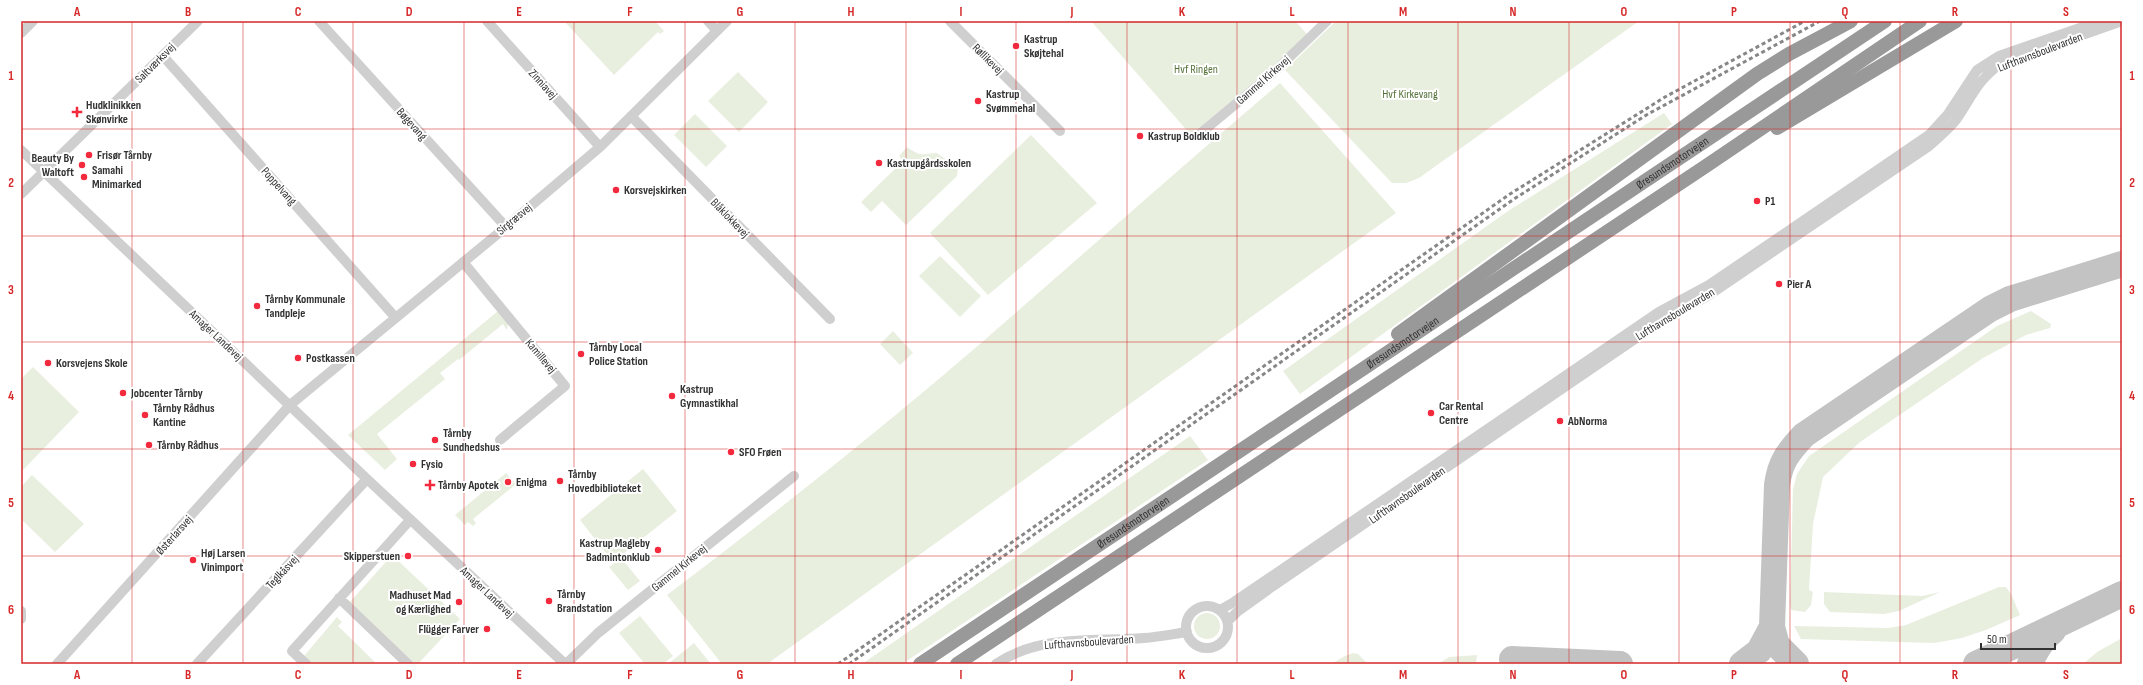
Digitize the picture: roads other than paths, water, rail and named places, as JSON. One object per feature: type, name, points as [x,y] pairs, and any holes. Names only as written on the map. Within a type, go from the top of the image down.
[{"type":"highway","points":[[1295,412],[1341,374],[1757,74],[1789,54],[1851,21]]},
{"type":"highway","name":"Øresundsmotorvejen","points":[[920,664],[1295,412],[1885,21]]},
{"type":"highway","name":"Øresundsmotorvejen","points":[[957,664],[1706,166],[1920,21]]},
{"type":"highway","points":[[1706,166],[1782,126],[1956,21]]},
{"type":"street","points":[[21,33],[33,21]]},
{"type":"street","name":"Saltværksvej","points":[[21,194],[198,21]]},
{"type":"street","name":"Bøgevang","points":[[319,21],[506,227]]},
{"type":"street","name":"Zinniavej","points":[[487,21],[600,147]]},
{"type":"street","points":[[708,21],[717,31]]},
{"type":"street","name":"Sirgræsvej","points":[[290,405],[395,316],[506,227],[600,147],[727,21]]},
{"type":"street","name":"Røllikevej","points":[[950,21],[1060,131]]},
{"type":"street","name":"Gammel Kirkevej","points":[[1196,137],[1279,67],[1327,21]]},
{"type":"street","name":"Lufthavnsboulevarden","points":[[1220,610],[1241,598],[1659,312],[1709,285],[1929,135],[1948,114],[1977,70],[1989,62],[2006,54],[2100,21]]},
{"type":"street","name":"Lufthavnsboulevarden","points":[[1228,621],[1237,612],[1273,586],[1667,317],[1706,297],[1929,146],[1956,120],[1976,87],[1988,73],[2000,64],[2122,22]]},
{"type":"street","name":"Poppelvang","points":[[163,56],[395,316]]},
{"type":"street","name":"Blåklokkevej","points":[[632,116],[830,319]]},
{"type":"street","name":"Amager Landevej","points":[[21,150],[410,520],[565,664]]},
{"type":"street","name":"Kamillevej","points":[[463,262],[565,386],[500,440]]},
{"type":"street","name":"Østerlarsvej","points":[[57,664],[290,405]]},
{"type":"street","name":"Gammel Kirkevej","points":[[565,664],[598,633],[794,476]]},
{"type":"street","name":"Teglkåsvej","points":[[197,664],[367,479]]},
{"type":"street","points":[[306,664],[292,651],[410,520]]},
{"type":"street","points":[[339,598],[408,664]]},
{"type":"street","points":[[1210,606],[1220,610],[1228,621],[1228,628],[1224,640],[1213,648],[1200,647],[1189,638],[1187,632],[1188,619],[1197,609],[1210,606]]},
{"type":"street","points":[[21,611],[21,619]]},
{"type":"street","name":"Lufthavnsboulevarden","points":[[996,664],[1023,650],[1043,644],[1066,641],[1145,638],[1187,632]]},
{"type":"railway","points":[[838,664],[1510,194],[1665,97],[1805,21]]},
{"type":"railway","points":[[849,664],[1514,199],[1648,114],[1820,21]]},
{"type":"place","name":"Kastrup Skøjtehal","points":[[1016,46]]},
{"type":"place","name":"Kastrup Svømmehal","points":[[978,101]]},
{"type":"place","name":"Hudklinikken Skønvirke","points":[[77,112]]},
{"type":"place","name":"Kastrup Boldklub","points":[[1140,136]]},
{"type":"place","name":"Frisør Tårnby","points":[[89,155]]},
{"type":"place","name":"Kastrupgårdsskolen","points":[[879,163]]},
{"type":"place","name":"Beauty By Waltoft","points":[[82,165]]},
{"type":"place","name":"Samahi Minimarked","points":[[84,177]]},
{"type":"place","name":"Korsvejskirken","points":[[616,190]]},
{"type":"place","name":"P1","points":[[1757,201]]},
{"type":"place","name":"Pier A","points":[[1779,284]]},
{"type":"place","name":"Tårnby Kommunale Tandpleje","points":[[257,306]]},
{"type":"place","name":"Tårnby Local Police Station","points":[[581,354]]},
{"type":"place","name":"Postkassen","points":[[298,358]]},
{"type":"place","name":"Korsvejens Skole","points":[[48,363]]},
{"type":"place","name":"Jobcenter Tårnby","points":[[123,393]]},
{"type":"place","name":"Kastrup Gymnastikhal","points":[[672,396]]},
{"type":"place","name":"Car Rental Centre","points":[[1431,413]]},
{"type":"place","name":"Tårnby Rådhus Kantine","points":[[145,415]]},
{"type":"place","name":"AbNorma","points":[[1560,421]]},
{"type":"place","name":"Tårnby Sundhedshus","points":[[435,440]]},
{"type":"place","name":"Tårnby Rådhus","points":[[149,445]]},
{"type":"place","name":"SFO Frøen","points":[[731,452]]},
{"type":"place","name":"Fysio","points":[[413,464]]},
{"type":"place","name":"Tårnby Hovedbiblioteket","points":[[560,481]]},
{"type":"place","name":"Enigma","points":[[508,482]]},
{"type":"place","name":"Tårnby Apotek","points":[[430,485]]},
{"type":"place","name":"Kastrup Magleby Badmintonklub","points":[[658,550]]},
{"type":"place","name":"Skipperstuen","points":[[408,556]]},
{"type":"place","name":"Høj Larsen Vinimport","points":[[193,560]]},
{"type":"place","name":"Tårnby Brandstation","points":[[549,601]]},
{"type":"place","name":"Madhuset Mad og Kærlighed","points":[[459,602]]},
{"type":"place","name":"Flügger Farver","points":[[487,629]]},
{"type":"park label","name":"Hvf Ringen","points":[[1196,69]]},
{"type":"park label","name":"Hvf Kirkevang","points":[[1410,94]]}]
